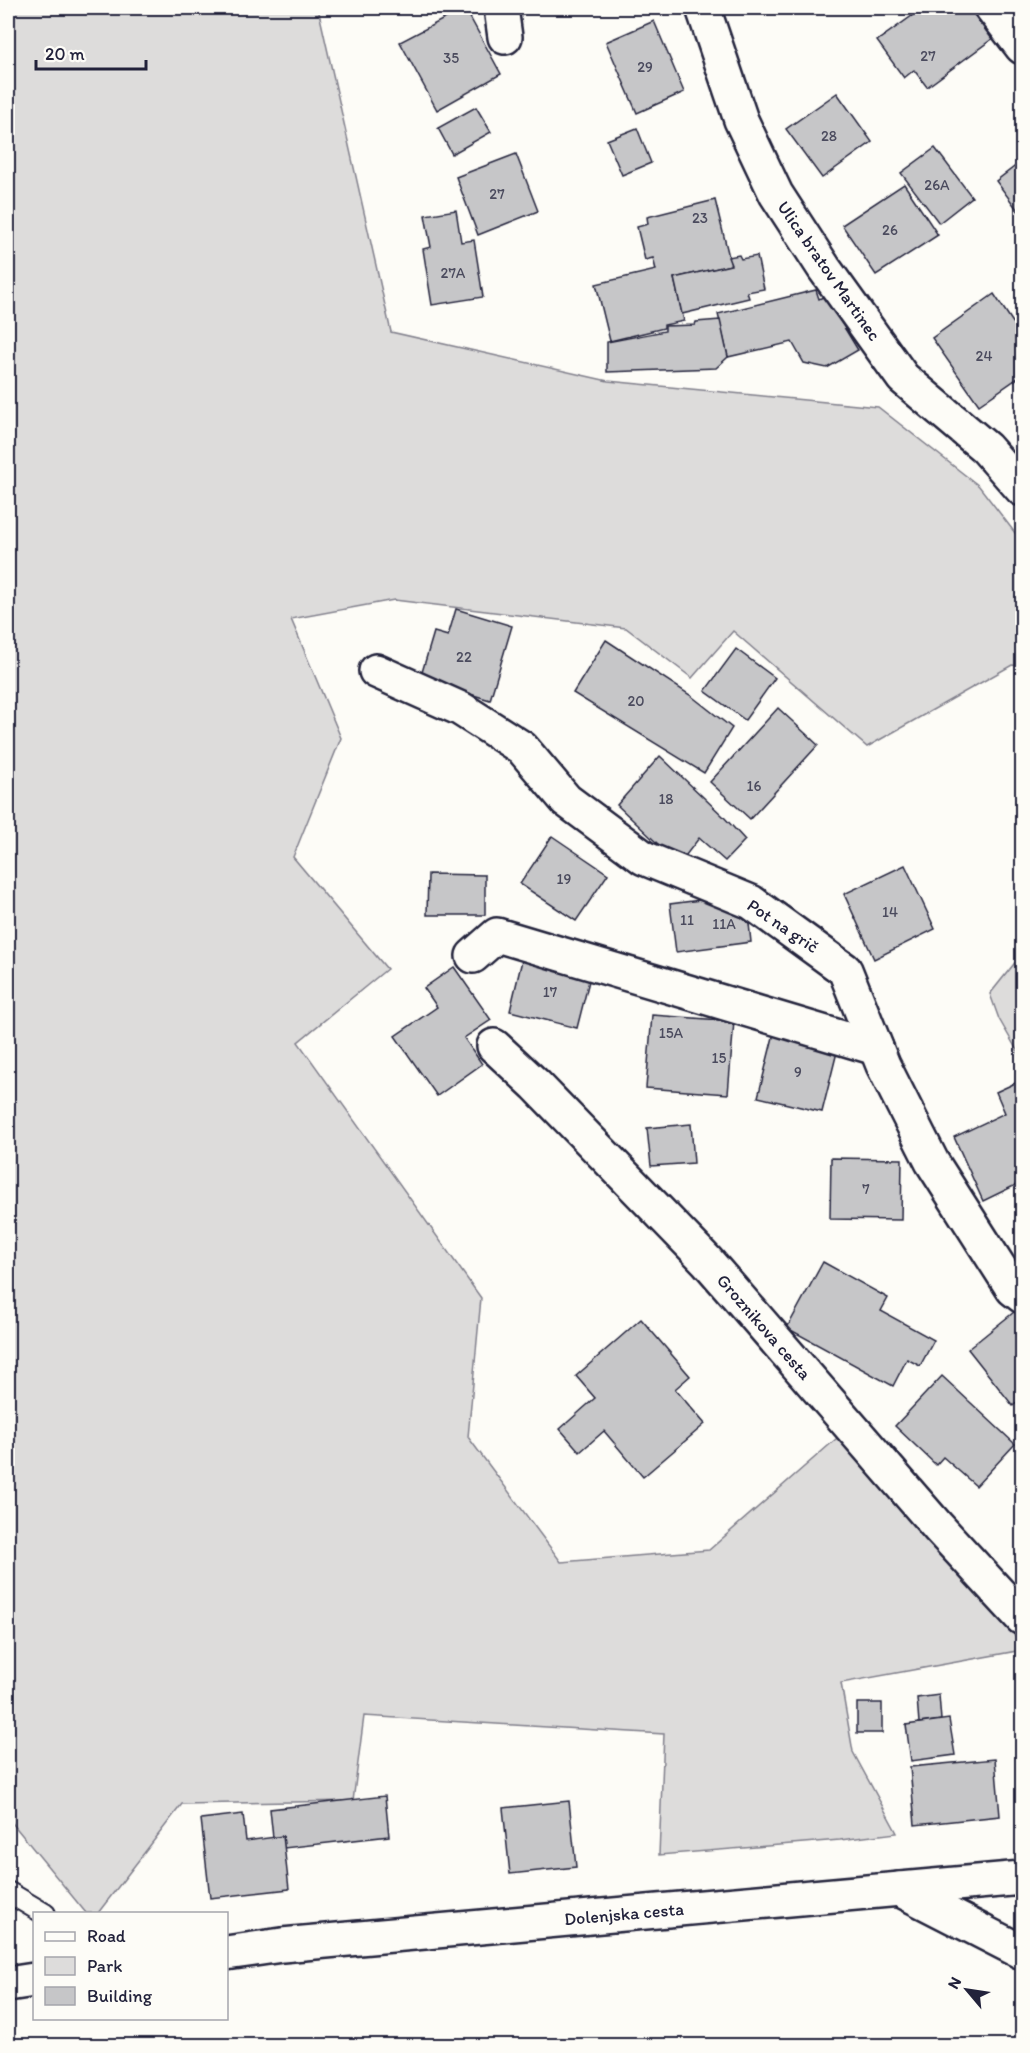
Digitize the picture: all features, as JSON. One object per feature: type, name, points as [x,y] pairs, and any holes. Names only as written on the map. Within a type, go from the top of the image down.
[{"type":"street","name":"Ulica bratov Martinec","points":[[703,8],[741,120],[776,194],[824,268],[903,378],[986,448],[1023,489]]},
{"type":"street","points":[[992,8],[1023,47]]},
{"type":"street","name":"Pot na grič","points":[[376,671],[461,709],[522,748],[566,800],[644,858],[751,902],[845,970],[882,1065],[932,1162],[1014,1288],[1023,1296]]},
{"type":"street","points":[[473,956],[497,935],[876,1048]]},
{"type":"street","name":"Groznikova cesta","points":[[494,1046],[536,1085],[706,1261],[938,1527],[1023,1618]]},
{"type":"street","name":"Dolenjska cesta","points":[[228,1953],[282,1945],[1023,1878]]},
{"type":"street","points":[[899,1889],[1023,1952]]},
{"type":"street","points":[[8,1984],[33,1980]]},
{"type":"lane","points":[[8,1892],[42,1912]]},
{"type":"green space","points":[[8,8],[318,8],[391,332],[608,381],[878,407],[979,486],[1022,542],[1022,666],[1012,665],[867,747],[733,631],[692,678],[626,628],[394,600],[291,619],[341,738],[293,857],[387,969],[298,1042],[481,1298],[468,1437],[561,1562],[709,1550],[844,1432],[1022,1638],[1022,1650],[841,1683],[853,1752],[897,1833],[659,1855],[664,1734],[364,1716],[353,1801],[182,1804],[99,1912],[85,1912],[8,1818]]},
{"type":"green space","points":[[1022,954],[1022,1059],[999,1019],[990,994]]},
{"type":"building","points":[[465,8],[501,74],[437,110],[400,42]]},
{"type":"building","points":[[923,8],[969,8],[992,39],[927,87],[914,70],[904,78],[877,41]]},
{"type":"building","points":[[654,21],[684,92],[637,113],[606,42]]},
{"type":"building","points":[[837,93],[872,142],[822,178],[786,129]]},
{"type":"building","points":[[476,107],[491,132],[452,154],[438,128]]},
{"type":"building","points":[[637,128],[651,163],[622,175],[607,140]]},
{"type":"building","points":[[935,148],[972,197],[939,223],[901,173]]},
{"type":"building","points":[[516,154],[538,211],[478,235],[456,177]]},
{"type":"building","points":[[1022,161],[1022,216],[996,181]]},
{"type":"building","points":[[904,184],[938,235],[876,275],[842,225]]},
{"type":"building","points":[[715,200],[731,265],[674,278],[684,321],[610,341],[596,284],[656,270],[653,258],[645,260],[637,227],[648,224],[647,217]]},
{"type":"building","points":[[456,210],[461,242],[474,240],[483,297],[432,305],[423,249],[431,247],[425,215]]},
{"type":"building","points":[[739,255],[741,259],[757,256],[764,289],[747,292],[749,298],[682,314],[674,278],[731,265],[728,257]]},
{"type":"building","points":[[816,290],[819,299],[825,296],[858,350],[827,368],[804,363],[792,342],[728,357],[718,314]]},
{"type":"building","points":[[994,294],[1022,336],[1022,375],[979,405],[932,338]]},
{"type":"building","points":[[720,320],[728,357],[716,368],[607,372],[607,342],[665,331],[665,326],[695,325],[696,322]]},
{"type":"building","points":[[456,609],[512,626],[490,700],[420,679],[434,632],[448,636]]},
{"type":"building","points":[[606,640],[690,695],[732,728],[704,773],[573,693]]},
{"type":"building","points":[[736,649],[775,678],[745,720],[705,691]]},
{"type":"building","points":[[778,708],[818,745],[750,819],[710,782]]},
{"type":"building","points":[[660,756],[745,840],[725,861],[699,838],[679,864],[617,805]]},
{"type":"building","points":[[552,836],[608,874],[576,921],[520,884]]},
{"type":"building","points":[[905,865],[935,929],[874,959],[844,894]]},
{"type":"building","points":[[428,874],[485,875],[485,915],[427,915]]},
{"type":"building","points":[[731,896],[747,905],[751,942],[676,952],[670,904]]},
{"type":"building","points":[[523,956],[591,973],[577,1028],[510,1011]]},
{"type":"building","points":[[454,967],[491,1020],[464,1038],[482,1064],[437,1096],[395,1036],[437,1007],[424,988]]},
{"type":"building","points":[[652,1015],[734,1021],[728,1094],[646,1088]]},
{"type":"building","points":[[774,1033],[838,1048],[822,1112],[758,1097]]},
{"type":"building","points":[[1022,1080],[1022,1182],[983,1201],[954,1137],[1005,1113],[996,1092]]},
{"type":"building","points":[[691,1124],[694,1163],[651,1166],[647,1128]]},
{"type":"building","points":[[831,1158],[902,1159],[901,1220],[830,1219]]},
{"type":"building","points":[[823,1262],[888,1298],[881,1311],[934,1340],[920,1366],[907,1359],[893,1386],[787,1328]]},
{"type":"building","points":[[1019,1308],[1022,1312],[1022,1398],[1013,1406],[968,1349]]},
{"type":"building","points":[[641,1319],[690,1376],[675,1389],[705,1424],[643,1477],[604,1431],[580,1452],[560,1429],[595,1398],[576,1376]]},
{"type":"building","points":[[942,1376],[1015,1444],[976,1486],[943,1457],[936,1465],[895,1426]]},
{"type":"building","points":[[939,1695],[941,1720],[919,1723],[917,1698]]},
{"type":"building","points":[[857,1703],[882,1703],[882,1733],[857,1733]]},
{"type":"building","points":[[949,1719],[955,1755],[911,1761],[906,1725]]},
{"type":"building","points":[[995,1759],[1000,1816],[915,1825],[910,1767]]},
{"type":"building","points":[[385,1796],[389,1836],[284,1848],[283,1836],[273,1838],[270,1809]]},
{"type":"building","points":[[569,1801],[576,1867],[510,1874],[503,1808]]},
{"type":"building","points":[[243,1814],[246,1841],[283,1836],[289,1889],[210,1898],[201,1819]]}]
